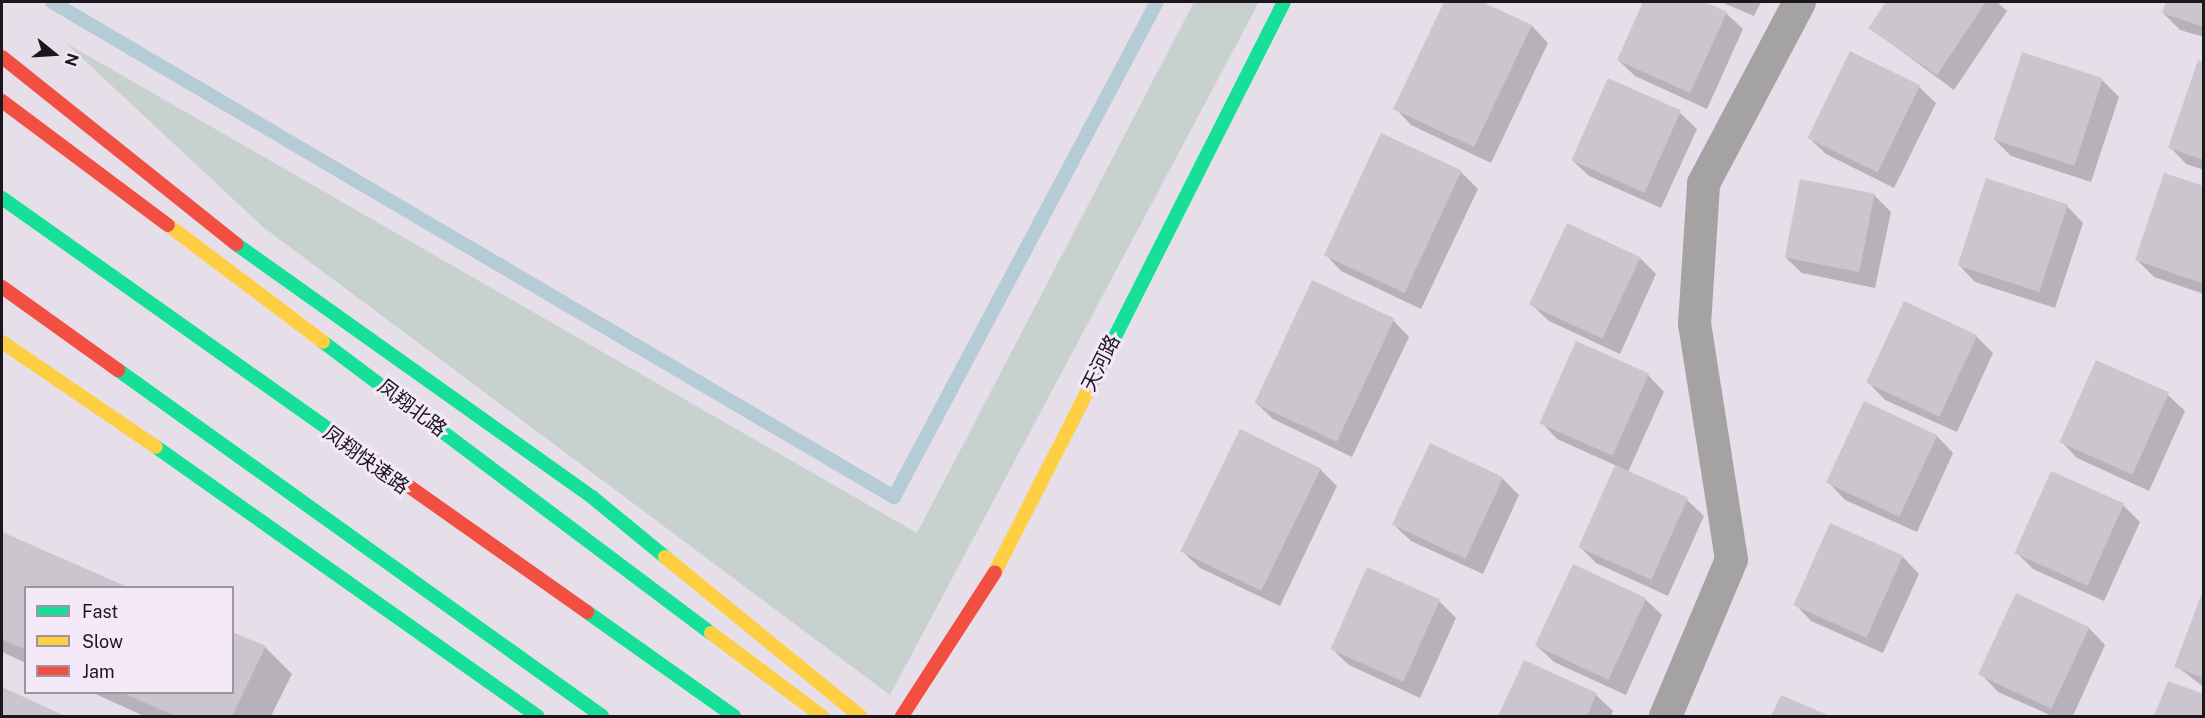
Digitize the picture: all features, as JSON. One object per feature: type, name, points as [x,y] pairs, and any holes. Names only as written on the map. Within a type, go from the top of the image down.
[{"type":"main road","name":"天河路","points":[[902,717],[1000,565],[1284,2]]},
{"type":"main road","points":[[2,57],[242,249],[592,497],[860,717]]},
{"type":"main road","name":"凤翔北路","points":[[2,101],[822,717]]},
{"type":"main road","name":"凤翔快速路","points":[[2,198],[734,717]]},
{"type":"main road","points":[[2,287],[602,717]]},
{"type":"main road","points":[[2,342],[301,545],[538,717]]},
{"type":"street","points":[[1665,717],[1731,559],[1694,324],[1703,183],[1799,2]]},
{"type":"shaded area","points":[[1194,2],[1259,2],[890,695],[263,227],[66,43],[917,533]]},
{"type":"building","points":[[1444,2],[1482,2],[1532,25],[1474,147],[1393,109]]},
{"type":"building","points":[[1643,2],[1705,2],[1727,12],[1690,93],[1617,60]]},
{"type":"building","points":[[1886,2],[1986,2],[1937,75],[1868,28]]},
{"type":"building","points":[[2166,2],[2204,2],[2204,27],[2162,13]]},
{"type":"building","points":[[1850,51],[1920,85],[1878,172],[1807,138]]},
{"type":"building","points":[[2022,52],[2103,78],[2074,166],[1994,139]]},
{"type":"building","points":[[2198,60],[2204,62],[2204,160],[2168,148]]},
{"type":"building","points":[[1608,78],[1681,111],[1644,193],[1571,160]]},
{"type":"building","points":[[1381,133],[1462,171],[1405,293],[1324,255]]},
{"type":"building","points":[[2164,173],[2204,186],[2204,284],[2135,260]]},
{"type":"building","points":[[1986,178],[2068,205],[2039,292],[1958,265]]},
{"type":"building","points":[[1800,179],[1875,194],[1859,272],[1785,258]]},
{"type":"building","points":[[1567,223],[1640,257],[1602,339],[1529,305]]},
{"type":"building","points":[[1312,280],[1394,318],[1337,442],[1255,403]]},
{"type":"building","points":[[1904,301],[1977,335],[1939,417],[1866,383]]},
{"type":"building","points":[[1576,341],[1649,374],[1612,456],[1539,423]]},
{"type":"building","points":[[2096,360],[2169,393],[2132,475],[2059,442]]},
{"type":"building","points":[[1864,401],[1937,435],[1899,517],[1826,483]]},
{"type":"building","points":[[1240,429],[1321,468],[1261,591],[1180,551]]},
{"type":"building","points":[[1430,443],[1503,477],[1465,559],[1392,525]]},
{"type":"building","points":[[1615,465],[1688,498],[1651,580],[1578,547]]},
{"type":"building","points":[[2051,471],[2124,504],[2087,586],[2014,553]]},
{"type":"building","points":[[1830,523],[1903,556],[1866,638],[1793,605]]},
{"type":"building","points":[[2,532],[125,586],[24,586],[24,649],[2,639]]},
{"type":"building","points":[[1573,564],[1646,598],[1608,680],[1535,646]]},
{"type":"building","points":[[1367,567],[1440,600],[1403,682],[1330,649]]},
{"type":"building","points":[[2204,591],[2204,678],[2174,667]]},
{"type":"building","points":[[2016,593],[2089,627],[2051,709],[1978,675]]},
{"type":"building","points":[[234,633],[266,646],[232,716],[175,716],[126,694],[234,694]]},
{"type":"building","points":[[1524,660],[1597,693],[1587,716],[1498,716]]},
{"type":"building","points":[[2168,681],[2204,694],[2204,716],[2154,716]]},
{"type":"building","points":[[2,687],[65,716],[2,716]]},
{"type":"building","points":[[1781,695],[1830,716],[1771,716]]},
{"type":"waterway","points":[[52,2],[894,497],[1157,2]]},
{"type":"traffic: fast","points":[[1090,386],[1284,2]]},
{"type":"traffic: fast","points":[[2,198],[356,449]]},
{"type":"traffic: fast","points":[[236,244],[592,497],[665,557]]},
{"type":"traffic: fast","points":[[323,342],[711,633]]},
{"type":"traffic: fast","points":[[118,370],[602,716]]},
{"type":"traffic: fast","points":[[156,447],[538,716]]},
{"type":"traffic: fast","points":[[587,612],[734,716]]},
{"type":"traffic: slow","points":[[168,225],[323,342]]},
{"type":"traffic: slow","points":[[2,342],[156,447]]},
{"type":"traffic: slow","points":[[995,572],[1090,386]]},
{"type":"traffic: slow","points":[[665,557],[860,716]]},
{"type":"traffic: slow","points":[[711,633],[822,716]]},
{"type":"traffic: jam","points":[[2,57],[236,244]]},
{"type":"traffic: jam","points":[[2,101],[168,225]]},
{"type":"traffic: jam","points":[[2,287],[118,370]]},
{"type":"traffic: jam","points":[[356,449],[587,612]]},
{"type":"traffic: jam","points":[[902,716],[995,572]]}]
